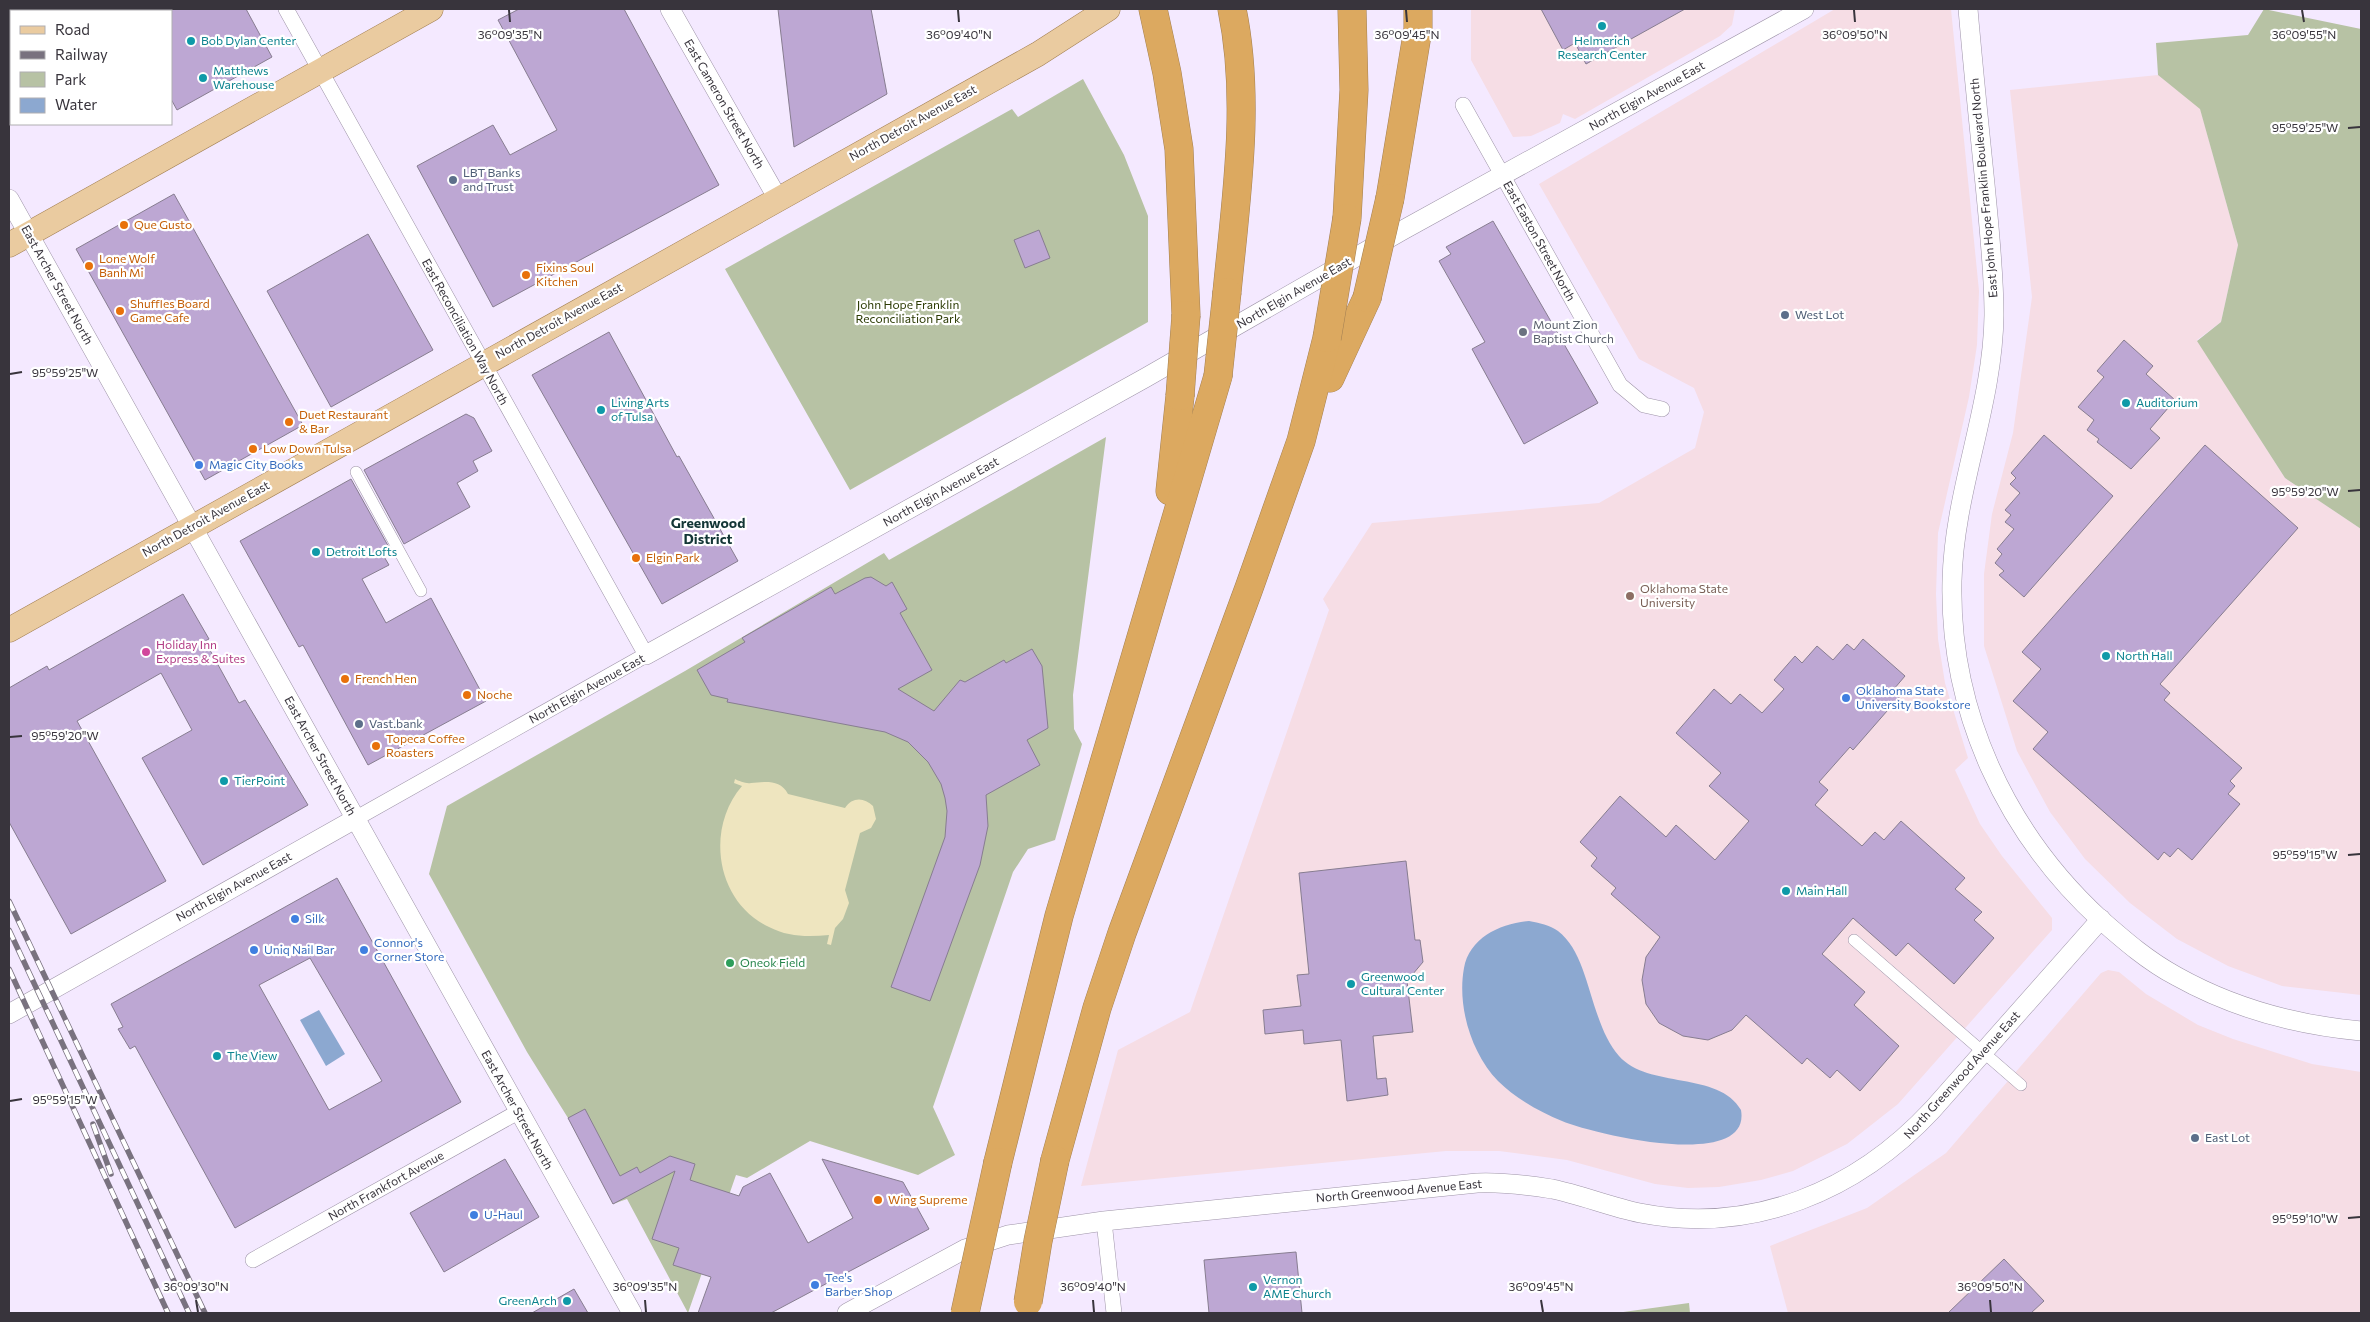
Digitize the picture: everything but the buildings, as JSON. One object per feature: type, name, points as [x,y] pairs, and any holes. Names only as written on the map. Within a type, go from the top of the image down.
[{"type":"highway","points":[[965,1313],[998,1162],[1056,925],[1218,376],[1238,182],[1241,109],[1240,68],[1232,9]]},
{"type":"highway","points":[[1301,441],[1327,338],[1347,218],[1354,90],[1352,9]]},
{"type":"highway","points":[[1028,1308],[1038,1241],[1055,1160],[1085,1046],[1116,952],[1301,441],[1367,298],[1390,198],[1412,65],[1418,9]]},
{"type":"highway","points":[[1118,717],[1153,581],[1166,514],[1180,396],[1186,315],[1179,149],[1167,72],[1155,17]]},
{"type":"main road","points":[[19,239],[431,9]]},
{"type":"main road","name":"North Detroit Avenue East","points":[[9,630],[1038,54],[1108,9]]},
{"type":"street","name":"East Reconciliation Way North","points":[[286,9],[482,364],[646,655]]},
{"type":"street","name":"East Cameron Street North","points":[[670,9],[778,199]]},
{"type":"street","name":"North Elgin Avenue East","points":[[9,1014],[646,655],[1145,378],[1403,230],[1804,9]]},
{"type":"street","name":"East John Hope Franklin Boulevard North","points":[[1968,9],[1990,239],[1994,317],[1987,391],[1955,536],[1952,585],[1954,629],[1962,687],[1975,733],[2009,808],[2045,862],[2075,897],[2101,919]]},
{"type":"street","name":"East Easton Street North","points":[[1463,105],[1620,385],[1644,405],[1662,410]]},
{"type":"street","name":"East Archer Street North","points":[[9,199],[19,239],[192,527],[632,1313]]},
{"type":"street","points":[[356,472],[421,591]]},
{"type":"street","points":[[2101,919],[2134,949],[2160,966],[2221,998],[2285,1019],[2332,1028],[2361,1031]]},
{"type":"street","name":"North Greenwood Avenue East","points":[[847,1313],[965,1249],[1008,1235],[1104,1221],[1484,1182],[1552,1190],[1621,1208],[1662,1216],[1701,1218],[1758,1212],[1792,1203],[1826,1190],[1875,1162],[1920,1123],[2101,919]]},
{"type":"street","points":[[1854,940],[2021,1085]]},
{"type":"street","name":"North Frankfort Avenue","points":[[253,1260],[518,1112]]},
{"type":"street","points":[[1104,1221],[1114,1313]]},
{"type":"shaded area","points":[[1471,9],[1735,9],[1732,25],[1720,36],[1575,119],[1563,114],[1560,123],[1531,136],[1513,137],[1471,60]]},
{"type":"shaded area","name":"Oklahoma State University","points":[[1835,9],[1951,9],[1979,291],[1977,345],[1969,397],[1938,533],[1936,594],[1938,639],[1945,683],[1968,758],[1955,770],[1980,824],[2002,856],[2052,918],[2052,930],[1898,1104],[1847,1144],[1793,1171],[1761,1180],[1719,1187],[1688,1188],[1655,1184],[1567,1160],[1499,1151],[1446,1151],[1081,1186],[1118,1050],[1190,1012],[1329,610],[1323,599],[1372,523],[1599,503],[1695,448],[1704,412],[1694,388],[1639,359],[1539,184]]},
{"type":"shaded area","points":[[2158,75],[2200,108],[2238,245],[2221,322],[2197,340],[2285,478],[2361,529],[2361,995],[2282,986],[2228,966],[2177,939],[2130,903],[2085,859],[2050,812],[2017,751],[1984,646],[1984,574],[1992,514],[2013,433],[2032,297],[2010,90]]},
{"type":"shaded area","name":"East Lot","points":[[2108,970],[2119,972],[2146,994],[2198,1025],[2233,1039],[2312,1064],[2361,1072],[2361,1313],[1788,1313],[1770,1246],[1867,1208],[1946,1153],[2101,973]]},
{"type":"green space","points":[[2264,9],[2361,29],[2361,529],[2285,478],[2197,341],[2221,322],[2238,245],[2200,109],[2158,75],[2156,43],[2248,35]]},
{"type":"green space","name":"John Hope Franklin Reconciliation Park","points":[[1083,79],[1124,155],[1148,216],[1148,322],[850,490],[725,269],[1012,109],[1018,117]]},
{"type":"green space","name":"Oneok Field","points":[[1106,437],[1073,695],[1074,729],[1082,744],[1055,840],[1028,849],[1013,872],[933,1107],[955,1155],[918,1175],[810,1141],[747,1178],[736,1175],[688,1313],[627,1199],[613,1204],[568,1118],[527,1052],[429,874],[447,806],[685,671],[884,553],[889,560]]},
{"type":"green space","points":[[1689,1303],[1690,1313],[1616,1313]]},
{"type":"sand","points":[[735,779],[747,783],[772,782],[785,789],[788,794],[845,808],[855,800],[866,801],[873,806],[876,819],[871,828],[860,833],[845,890],[849,903],[843,919],[835,928],[831,945],[827,944],[829,935],[798,936],[783,933],[769,927],[751,916],[737,900],[727,883],[720,843],[723,823],[730,803],[742,786],[734,783]]},
{"type":"water","points":[[1529,921],[1544,924],[1555,929],[1569,942],[1584,973],[1601,1026],[1619,1056],[1632,1066],[1647,1073],[1700,1084],[1717,1090],[1731,1098],[1741,1110],[1738,1129],[1722,1140],[1697,1144],[1666,1144],[1603,1133],[1578,1127],[1545,1113],[1528,1104],[1498,1081],[1480,1057],[1468,1028],[1462,983],[1464,968],[1467,957],[1479,940],[1497,929],[1518,922]]},
{"type":"water","points":[[319,1010],[345,1054],[326,1066],[300,1020]]},
{"type":"railway","points":[[9,901],[205,1313]]},
{"type":"railway","points":[[9,930],[189,1313]]},
{"type":"railway","points":[[9,969],[168,1313]]},
{"type":"railway","points":[[93,1124],[111,1174]]},
{"type":"place","name":"Helmerich Research Center","points":[[1602,26]]},
{"type":"place","name":"Bob Dylan Center","points":[[191,41]]},
{"type":"place","name":"Matthews Warehouse","points":[[203,78]]},
{"type":"place","name":"LBT Banks and Trust","points":[[453,180]]},
{"type":"place","name":"Que Gusto","points":[[124,225]]},
{"type":"place","name":"Lone Wolf Banh Mi","points":[[89,266]]},
{"type":"place","name":"Fixins Soul Kitchen","points":[[526,275]]},
{"type":"place","name":"Shuffles Board Game Cafe","points":[[120,311]]},
{"type":"place","name":"West Lot","points":[[1785,315]]},
{"type":"place","name":"Mount Zion Baptist Church","points":[[1523,332]]},
{"type":"place","name":"Auditorium","points":[[2126,403]]},
{"type":"place","name":"Living Arts of Tulsa","points":[[601,410]]},
{"type":"place","name":"Duet Restaurant & Bar","points":[[289,422]]},
{"type":"place","name":"Low Down Tulsa","points":[[253,449]]},
{"type":"place","name":"Magic City Books","points":[[199,465]]},
{"type":"place","name":"Detroit Lofts","points":[[316,552]]},
{"type":"place","name":"Elgin Park","points":[[636,558]]},
{"type":"place","name":"Oklahoma State University","points":[[1630,596]]},
{"type":"place","name":"Holiday Inn Express & Suites","points":[[146,652]]},
{"type":"place","name":"North Hall","points":[[2106,656]]},
{"type":"place","name":"French Hen","points":[[345,679]]},
{"type":"place","name":"Noche","points":[[467,695]]},
{"type":"place","name":"Oklahoma State University Bookstore","points":[[1846,698]]},
{"type":"place","name":"Vast.bank","points":[[359,724]]},
{"type":"place","name":"Topeca Coffee Roasters","points":[[376,746]]},
{"type":"place","name":"TierPoint","points":[[224,781]]},
{"type":"place","name":"Main Hall","points":[[1786,891]]},
{"type":"place","name":"Silk","points":[[295,919]]},
{"type":"place","name":"Uniq Nail Bar","points":[[254,950]]},
{"type":"place","name":"Connor's Corner Store","points":[[364,950]]},
{"type":"place","name":"Oneok Field","points":[[730,963]]},
{"type":"place","name":"Greenwood Cultural Center","points":[[1351,984]]},
{"type":"place","name":"The View","points":[[217,1056]]},
{"type":"place","name":"East Lot","points":[[2195,1138]]},
{"type":"place","name":"Wing Supreme","points":[[878,1200]]},
{"type":"place","name":"U-Haul","points":[[474,1215]]},
{"type":"place","name":"Tee's Barber Shop","points":[[815,1285]]},
{"type":"place","name":"Vernon AME Church","points":[[1253,1287]]},
{"type":"place","name":"GreenArch","points":[[567,1301]]},
{"type":"district","name":"Greenwood District","points":[[708,532]]}]
